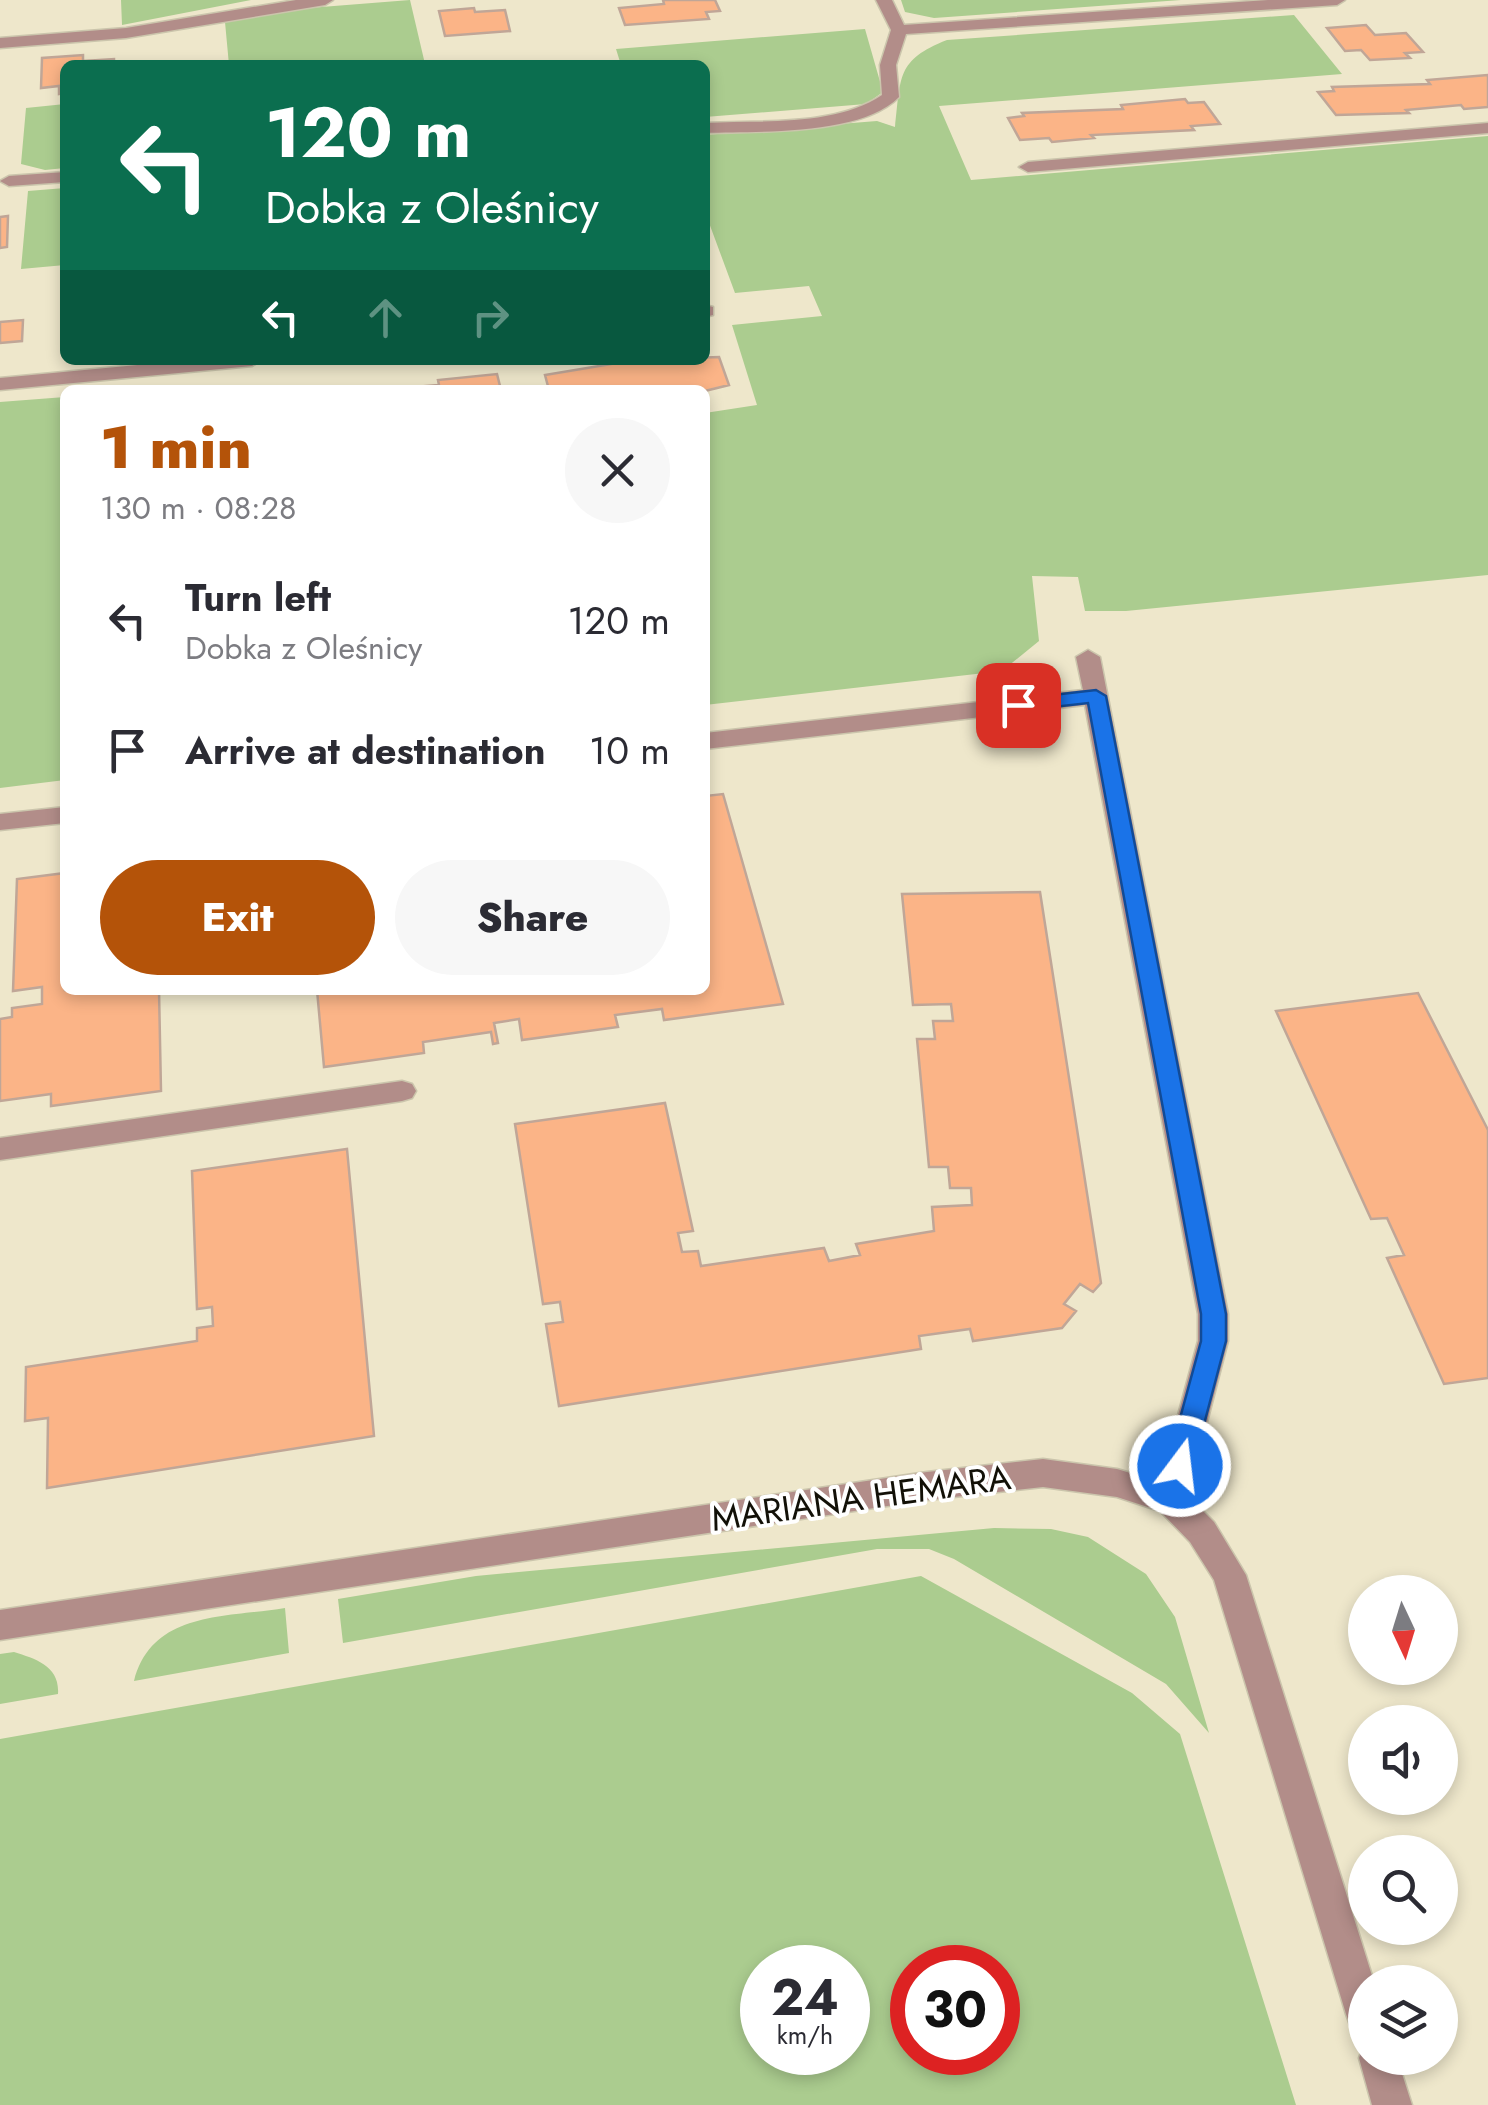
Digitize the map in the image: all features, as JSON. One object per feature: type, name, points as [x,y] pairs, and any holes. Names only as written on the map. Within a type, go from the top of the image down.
[{"type":"street","points":[[0,43],[126,33],[324,0]]},
{"type":"street","points":[[710,128],[830,117],[882,106],[891,97],[888,64],[899,30],[884,0]]},
{"type":"street","points":[[899,30],[1337,0]]},
{"type":"street","points":[[1028,166],[1488,128]]},
{"type":"street","points":[[9,181],[60,177]]},
{"type":"street","points":[[0,384],[200,365]]},
{"type":"street","points":[[1088,657],[1213,1314],[1213,1341],[1171,1500],[1202,1532],[1229,1576],[1350,1965]]},
{"type":"street","points":[[710,740],[1096,696]]},
{"type":"street","points":[[0,822],[60,816]]},
{"type":"street","points":[[0,1149],[402,1092]]},
{"type":"street","name":"MARIANA HEMARA","points":[[0,1625],[927,1486],[1044,1474],[1117,1484],[1171,1500]]},
{"type":"street","points":[[1383,2075],[1392,2105]]},
{"type":"green space","points":[[121,0],[251,0],[122,25]]},
{"type":"green space","points":[[410,0],[424,60],[229,60],[225,22],[296,9]]},
{"type":"green space","points":[[901,0],[1181,0],[934,18],[905,12]]},
{"type":"green space","points":[[1294,15],[1342,74],[939,106],[971,180],[1488,136],[1488,575],[1126,611],[1085,611],[1078,577],[1032,576],[1039,641],[1002,671],[710,704],[710,412],[757,405],[732,325],[822,316],[809,286],[735,293],[710,226],[710,135],[877,121],[895,127],[904,72],[918,55],[947,40]]},
{"type":"green space","points":[[865,29],[883,92],[866,104],[710,117],[710,60],[619,60],[616,49]]},
{"type":"green space","points":[[60,105],[60,168],[45,170],[21,164],[26,108]]},
{"type":"green space","points":[[60,188],[60,265],[21,269],[28,191]]},
{"type":"green space","points":[[60,397],[60,781],[0,788],[0,402]]},
{"type":"green space","points":[[994,1528],[1051,1529],[1088,1537],[1146,1574],[1175,1617],[1209,1733],[1166,1684],[954,1559],[929,1549],[877,1549],[343,1643],[338,1599],[476,1576]]},
{"type":"green space","points":[[921,1576],[1132,1693],[1180,1734],[1296,2105],[0,2105],[0,1739]]},
{"type":"green space","points":[[285,1608],[289,1653],[134,1681],[143,1658],[157,1641],[174,1630],[216,1617]]},
{"type":"green space","points":[[14,1652],[51,1670],[58,1694],[0,1704],[0,1654]]},
{"type":"building","points":[[663,0],[715,0],[720,11],[706,12],[709,19],[625,25],[619,8],[664,4]]},
{"type":"building","points":[[474,8],[475,12],[505,10],[510,31],[445,36],[439,11]]},
{"type":"building","points":[[1366,25],[1375,35],[1406,33],[1423,52],[1405,53],[1410,58],[1370,60],[1361,50],[1345,51],[1327,28]]},
{"type":"building","points":[[83,55],[83,60],[60,60],[59,94],[59,86],[41,88],[42,58]]},
{"type":"building","points":[[1488,75],[1488,107],[1464,109],[1461,105],[1406,110],[1409,113],[1336,115],[1318,92],[1334,91],[1332,87],[1430,84],[1427,80]]},
{"type":"building","points":[[1185,99],[1188,103],[1204,102],[1220,124],[1191,126],[1194,130],[1091,135],[1094,138],[1052,142],[1049,138],[1020,140],[1008,118],[1024,116],[1022,113],[1123,109],[1121,105]]},
{"type":"building","points":[[8,216],[7,247],[0,248],[0,217]]},
{"type":"building","points":[[23,320],[22,341],[0,343],[0,322]]},
{"type":"building","points":[[710,357],[719,357],[729,385],[710,390],[710,385],[548,385],[545,375],[605,365],[710,365]]},
{"type":"building","points":[[497,374],[500,385],[439,385],[438,380]]},
{"type":"building","points":[[723,794],[783,1004],[664,1020],[662,1009],[615,1015],[618,1027],[522,1040],[519,1019],[494,1023],[498,1043],[493,1044],[491,1032],[423,1042],[424,1053],[324,1067],[317,995],[710,995],[710,795]]},
{"type":"building","points":[[60,874],[60,995],[159,995],[161,1091],[51,1106],[51,1094],[0,1101],[0,1019],[12,1017],[12,1008],[42,1004],[42,987],[13,991],[17,879]]},
{"type":"building","points":[[1040,892],[1101,1283],[1093,1292],[1080,1284],[1064,1304],[1076,1311],[1062,1328],[973,1341],[970,1329],[919,1336],[921,1349],[559,1406],[546,1324],[563,1322],[560,1302],[543,1304],[515,1124],[665,1103],[693,1231],[678,1233],[682,1252],[698,1251],[701,1266],[824,1248],[829,1261],[860,1255],[856,1244],[934,1231],[932,1207],[972,1205],[971,1188],[950,1188],[948,1167],[929,1167],[917,1039],[935,1039],[933,1021],[953,1021],[951,1004],[913,1005],[902,894]]},
{"type":"building","points":[[1418,993],[1488,1130],[1488,1378],[1444,1384],[1387,1258],[1404,1255],[1387,1218],[1371,1219],[1276,1011]]},
{"type":"building","points":[[347,1149],[374,1436],[47,1488],[48,1418],[25,1421],[26,1367],[197,1341],[197,1328],[213,1326],[212,1307],[197,1309],[192,1171]]},
{"type":"route","points":[[1018,705],[1096,696],[1213,1314],[1213,1341],[1180,1466]]}]
